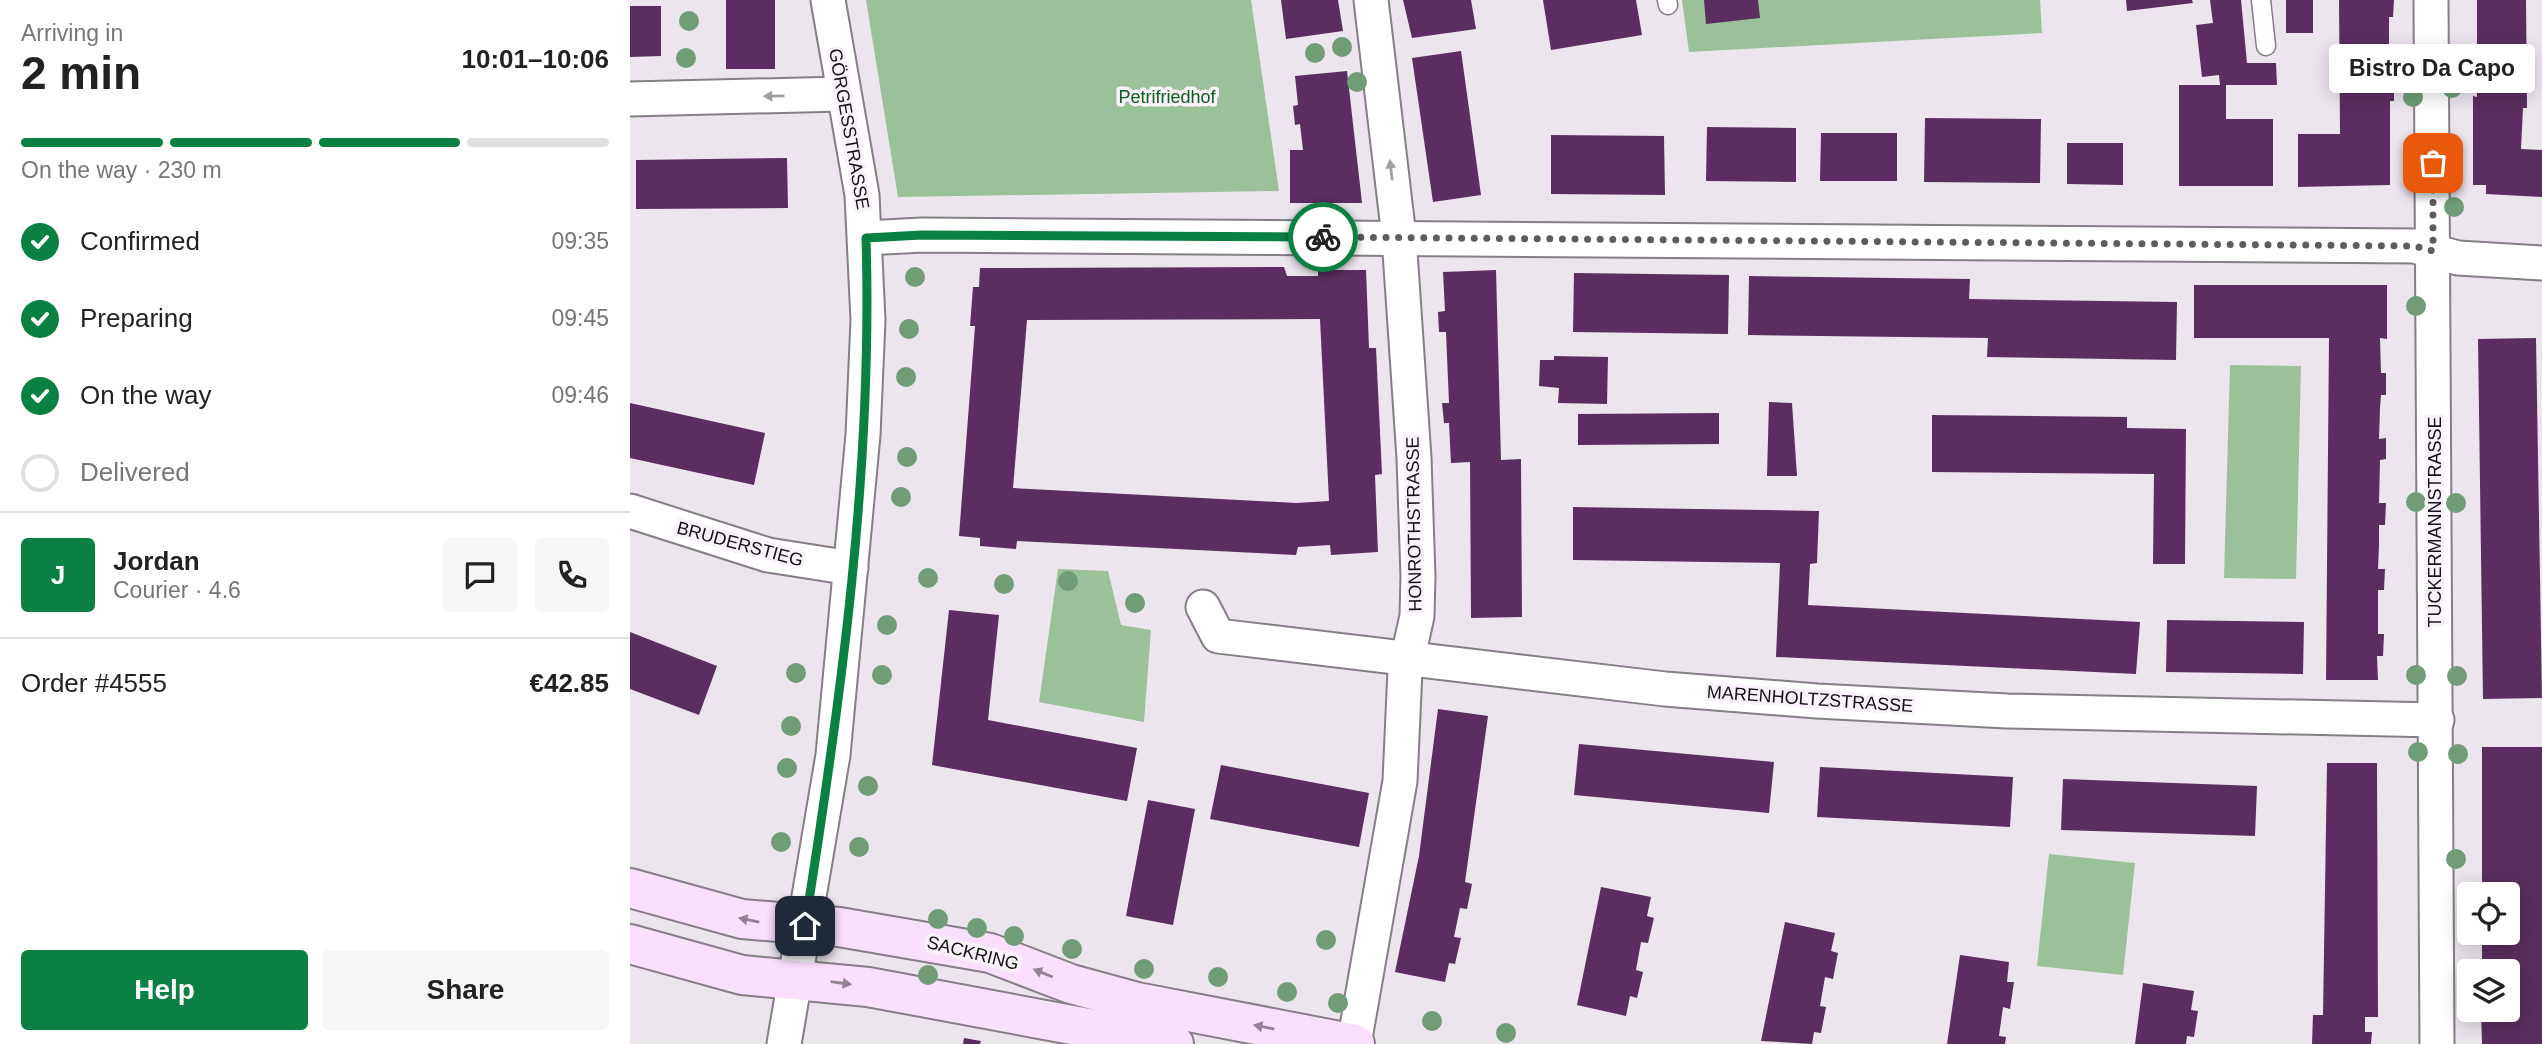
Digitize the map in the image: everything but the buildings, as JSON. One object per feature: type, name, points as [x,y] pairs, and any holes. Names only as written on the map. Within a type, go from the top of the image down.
[{"type":"main road","name":"SACKRING","points":[[630,888],[742,919],[879,933],[990,953],[1071,984],[1137,1002],[1354,1044]]},
{"type":"main road","points":[[630,944],[742,975],[796,978],[868,987],[1174,1044]]},
{"type":"street","name":"GÖRGESSTRASSE","points":[[784,1044],[833,755],[863,435],[869,320],[862,195],[842,94],[828,0]]},
{"type":"street","name":"HONROTHSTRASSE","points":[[1354,1044],[1398,792],[1406,661],[1417,615],[1418,576],[1414,458],[1399,237],[1371,0]]},
{"type":"street","name":"TUCKERMANNSTRASSE","points":[[2431,0],[2437,1044]]},
{"type":"street","points":[[630,99],[842,94]]},
{"type":"street","points":[[866,238],[922,235],[1399,237],[2414,246],[2458,258],[2542,263]]},
{"type":"street","name":"BRUDERSTIEG","points":[[630,512],[768,555],[851,568]]},
{"type":"street","name":"MARENHOLTZSTRASSE","points":[[1203,607],[1218,636],[1406,661],[1665,689],[1831,702],[2047,712],[2437,720]]},
{"type":"lane","points":[[2261,0],[2266,46]]},
{"type":"green space","name":"Petrifriedhof","points":[[866,0],[1251,0],[1279,191],[898,197]]},
{"type":"green space","points":[[1682,0],[2040,0],[2042,33],[1689,52]]},
{"type":"green space","points":[[2230,365],[2301,366],[2296,579],[2224,578]]},
{"type":"green space","points":[[1058,569],[1108,571],[1121,625],[1151,630],[1144,722],[1039,702]]},
{"type":"green space","points":[[2049,854],[2135,863],[2123,975],[2037,966]]},
{"type":"way so far","points":[[1323,237],[2414,246],[2433,251],[2433,163]]},
{"type":"place","name":"Bistro Da Capo","points":[[2433,163]]},
{"type":"route","points":[[805,926],[833,755],[863,435],[869,320],[866,238],[922,235],[1323,237]]}]
